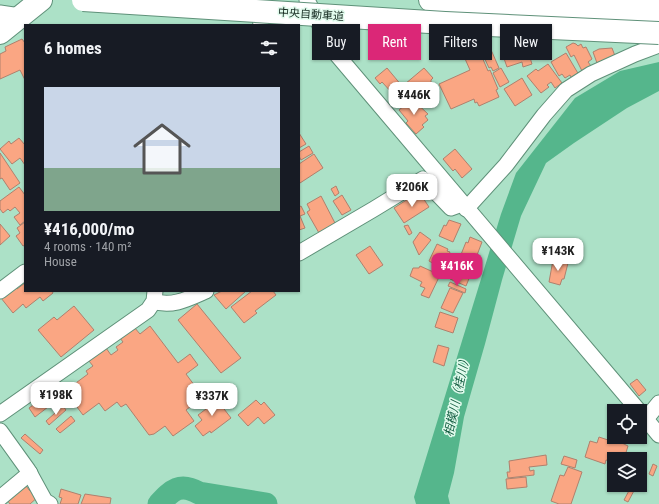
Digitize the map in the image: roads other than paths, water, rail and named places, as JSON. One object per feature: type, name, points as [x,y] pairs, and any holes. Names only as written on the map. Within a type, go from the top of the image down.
[{"type":"highway","points":[[0,33],[10,15],[41,0]]},
{"type":"highway","name":"中央自動車道","points":[[83,0],[445,24],[659,33]]},
{"type":"highway","points":[[430,0],[659,11]]},
{"type":"street","points":[[258,0],[261,24]]},
{"type":"street","points":[[307,0],[332,49],[633,404]]},
{"type":"street","points":[[300,252],[423,179],[451,208],[464,206],[506,165],[544,115],[566,90],[591,74],[659,45]]},
{"type":"street","points":[[0,291],[24,273]]},
{"type":"street","points":[[0,414],[148,310],[154,296],[161,304],[179,302],[204,292]]},
{"type":"street","points":[[647,410],[659,402]]},
{"type":"street","points":[[647,420],[659,435]]},
{"type":"street","points":[[0,431],[30,473],[45,503]]},
{"type":"street","points":[[0,498],[30,473]]},
{"type":"water","name":"相模川（桂川）","points":[[659,62],[659,91],[627,108],[546,163],[521,216],[502,280],[464,417],[454,473],[448,496],[450,504],[416,504],[414,497],[501,214],[516,173],[575,98],[620,71]]},
{"type":"waterway","points":[[159,504],[172,491],[181,488],[187,488],[199,493],[266,504]]}]
